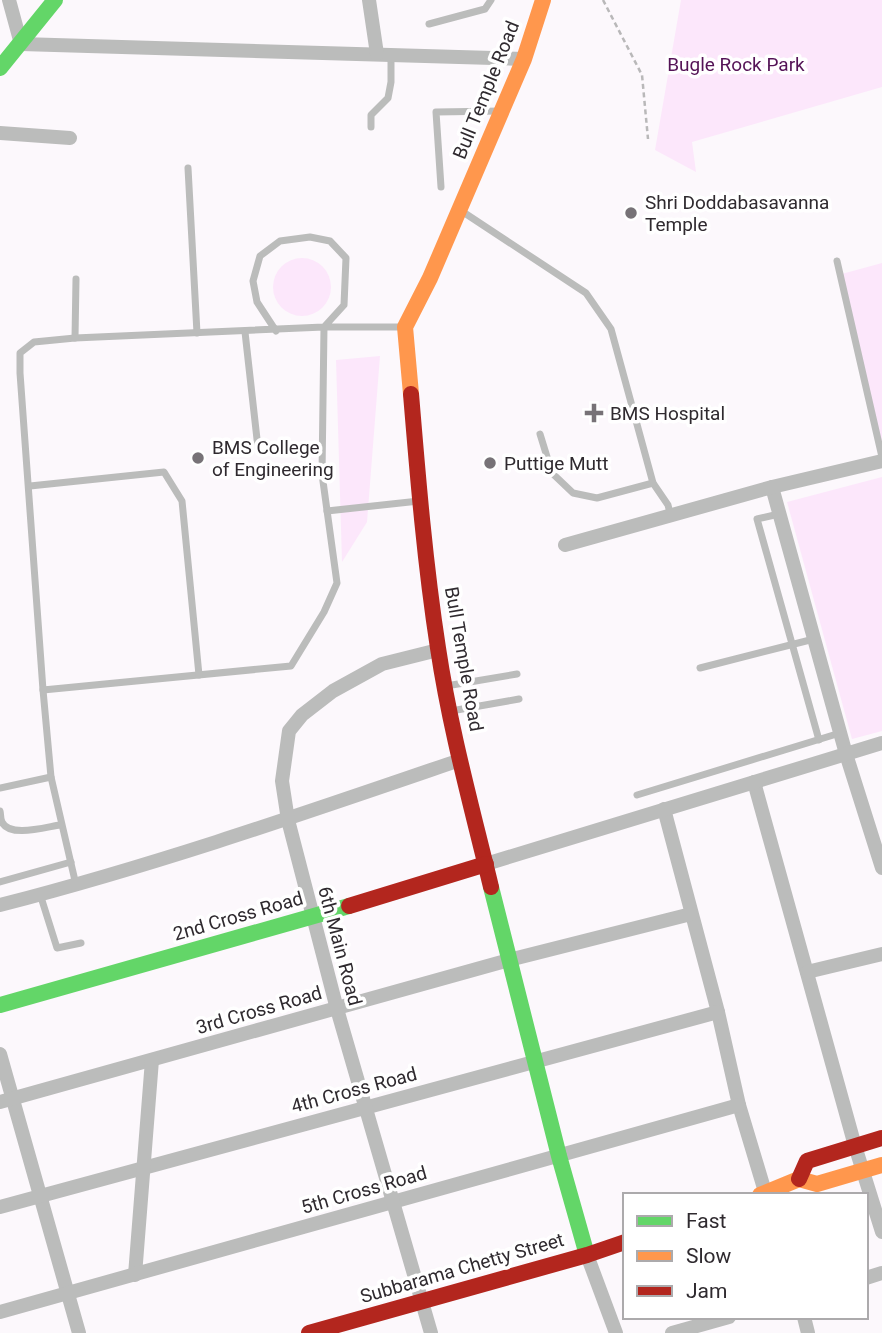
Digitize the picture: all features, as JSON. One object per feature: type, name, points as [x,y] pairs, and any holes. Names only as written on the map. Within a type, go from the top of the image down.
[{"type":"street","points":[[9,0],[7,21],[21,44]]},
{"type":"street","points":[[0,68],[55,0]]},
{"type":"street","points":[[369,0],[384,54]]},
{"type":"street","name":"Bull Temple Road","points":[[544,0],[524,60],[430,278],[405,327],[420,501],[438,650],[460,760],[559,1156],[587,1255],[617,1333]]},
{"type":"street","points":[[21,44],[524,60]]},
{"type":"street","points":[[0,133],[69,138]]},
{"type":"street","points":[[565,545],[882,459]]},
{"type":"street","points":[[772,487],[846,754],[882,868]]},
{"type":"street","name":"6th Main Road","points":[[430,1333],[312,917],[288,820],[282,781],[289,731],[302,715],[333,691],[382,664],[438,650]]},
{"type":"street","points":[[486,864],[882,743]]},
{"type":"street","points":[[0,905],[76,886],[288,820],[460,760]]},
{"type":"street","points":[[754,782],[855,1146],[882,1232]]},
{"type":"street","points":[[664,809],[764,1193]]},
{"type":"street","name":"2nd Cross Road","points":[[0,1005],[312,917],[486,864]]},
{"type":"street","name":"3rd Cross Road","points":[[6,1100],[509,960],[691,914]]},
{"type":"street","points":[[807,972],[882,954]]},
{"type":"street","name":"4th Cross Road","points":[[0,1207],[718,1012]]},
{"type":"street","points":[[0,1054],[6,1100],[69,1293],[79,1333]]},
{"type":"street","points":[[135,1275],[152,1060]]},
{"type":"street","name":"5th Cross Road","points":[[0,1312],[739,1105]]},
{"type":"street","points":[[799,1179],[807,1161],[882,1138]]},
{"type":"street","points":[[766,1193],[799,1179],[817,1184],[882,1164]]},
{"type":"street","name":"Subbarama Chetty Street","points":[[309,1333],[623,1243]]},
{"type":"street","points":[[672,1333],[722,1319]]},
{"type":"lane","points":[[429,24],[485,9],[491,0]]},
{"type":"lane","points":[[371,127],[371,115],[388,97],[391,82],[384,54]]},
{"type":"lane","points":[[441,187],[436,112],[502,111]]},
{"type":"lane","points":[[188,168],[197,333]]},
{"type":"lane","points":[[459,210],[586,293],[611,329],[653,483],[668,505],[671,517]]},
{"type":"lane","points":[[43,690],[292,666],[324,612],[337,583],[322,474],[324,327],[344,305],[346,258],[330,241],[310,237],[280,241],[260,256],[253,281],[257,302],[276,331]]},
{"type":"lane","points":[[836,261],[882,459]]},
{"type":"lane","points":[[75,338],[76,279]]},
{"type":"lane","points":[[76,886],[51,777],[19,373],[20,353],[34,342],[75,338],[324,327],[405,327]]},
{"type":"lane","points":[[245,332],[258,448]]},
{"type":"lane","points":[[540,434],[552,473],[573,493],[597,498],[653,483]]},
{"type":"lane","points":[[30,486],[164,472],[183,501],[198,675]]},
{"type":"lane","points":[[327,511],[420,501]]},
{"type":"lane","points":[[779,513],[757,519],[819,740]]},
{"type":"lane","points":[[699,668],[815,639]]},
{"type":"lane","points":[[445,686],[517,674]]},
{"type":"lane","points":[[450,711],[519,699]]},
{"type":"lane","points":[[637,796],[841,733]]},
{"type":"lane","points":[[0,788],[51,777]]},
{"type":"lane","points":[[0,811],[2,822],[9,829],[23,831],[60,825]]},
{"type":"lane","points":[[0,882],[71,862]]},
{"type":"lane","points":[[40,894],[57,948],[81,943]]},
{"type":"path","points":[[603,0],[642,75],[648,139]]},
{"type":"green space","name":"Bugle Rock Park","points":[[681,0],[882,0],[882,87],[692,142],[696,172],[655,150]]},
{"type":"green space","points":[[302,258],[313,260],[326,271],[331,287],[329,298],[318,311],[302,316],[291,314],[278,303],[273,287],[275,276],[286,263]]},
{"type":"green space","points":[[882,263],[882,446],[838,275]]},
{"type":"green space","points":[[380,356],[367,522],[342,562],[336,360]]},
{"type":"green space","points":[[882,477],[882,731],[852,739],[787,502]]},
{"type":"traffic: fast","points":[[0,68],[55,0]]},
{"type":"traffic: fast","points":[[491,887],[559,1156],[587,1255]]},
{"type":"traffic: fast","points":[[0,1005],[349,906]]},
{"type":"traffic: slow","points":[[411,394],[405,327],[430,278],[524,59],[543,0]]},
{"type":"traffic: slow","points":[[765,1193],[799,1179],[817,1184],[882,1165]]},
{"type":"traffic: jam","points":[[411,394],[419,490],[438,648],[455,738],[491,887]]},
{"type":"traffic: jam","points":[[349,906],[486,864]]},
{"type":"traffic: jam","points":[[799,1179],[807,1161],[882,1138]]},
{"type":"traffic: jam","points":[[309,1333],[623,1243]]},
{"type":"place","name":"Shri Doddabasavanna Temple","points":[[631,213]]},
{"type":"place","name":"BMS Hospital","points":[[594,413]]},
{"type":"place","name":"BMS College of Engineering","points":[[198,458]]},
{"type":"place","name":"Puttige Mutt","points":[[490,463]]}]
